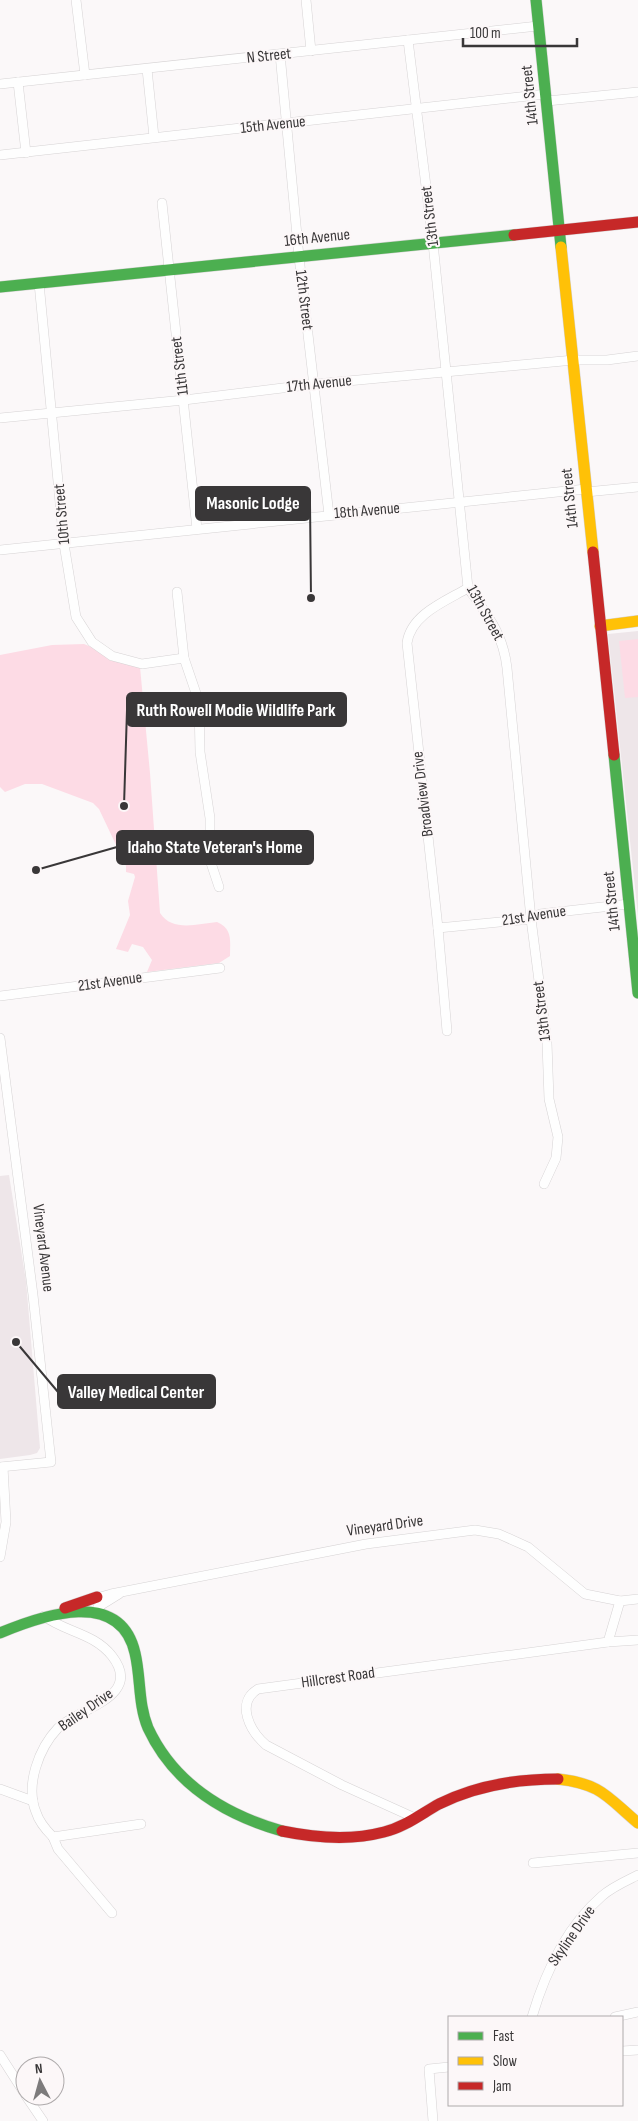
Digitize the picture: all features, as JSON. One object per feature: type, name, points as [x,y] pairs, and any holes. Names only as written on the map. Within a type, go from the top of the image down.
[{"type":"street","points":[[76,0],[85,75]]},
{"type":"street","points":[[306,0],[311,51]]},
{"type":"street","name":"14th Street","points":[[536,0],[638,993]]},
{"type":"street","name":"N Street","points":[[0,84],[538,26]]},
{"type":"street","name":"13th Street","points":[[408,40],[433,243],[468,588],[494,623],[505,651],[519,777],[531,919],[547,1043],[549,1099],[558,1137],[556,1158],[544,1184]]},
{"type":"street","name":"12th Street","points":[[280,54],[299,257],[329,515]]},
{"type":"street","points":[[147,69],[154,138]]},
{"type":"street","points":[[18,82],[26,152]]},
{"type":"street","name":"15th Avenue","points":[[0,155],[415,108],[638,92]]},
{"type":"street","name":"11th Street","points":[[162,203],[197,529]]},
{"type":"street","name":"16th Avenue","points":[[0,287],[638,222]]},
{"type":"street","name":"10th Street","points":[[39,283],[53,412],[64,544],[76,618],[92,642],[112,656],[129,662],[150,663],[184,658]]},
{"type":"street","name":"17th Avenue","points":[[0,418],[184,400],[315,384],[574,360],[607,360],[638,356]]},
{"type":"street","name":"18th Avenue","points":[[0,550],[329,515],[638,487]]},
{"type":"street","name":"Broadview Drive","points":[[447,1031],[438,928],[407,643],[410,629],[419,619],[468,588]]},
{"type":"street","points":[[177,592],[184,658],[199,702],[200,752],[210,818],[210,860],[219,888]]},
{"type":"street","points":[[600,626],[638,622]]},
{"type":"street","name":"21st Avenue","points":[[438,928],[531,919],[540,914],[629,904]]},
{"type":"street","name":"21st Avenue","points":[[0,996],[220,968]]},
{"type":"street","name":"Vineyard Avenue","points":[[0,1038],[32,1285],[51,1462],[2,1467]]},
{"type":"street","points":[[0,1557],[6,1522],[2,1467]]},
{"type":"street","name":"Vineyard Drive","points":[[97,1597],[366,1544],[475,1530],[499,1534],[528,1547],[585,1594],[620,1601],[638,1599]]},
{"type":"street","name":"Vineyard Drive","points":[[94,1613],[98,1607],[119,1593]]},
{"type":"street","points":[[94,1613],[91,1602],[97,1597]]},
{"type":"street","points":[[0,1632],[97,1597]]},
{"type":"street","points":[[620,1601],[608,1642],[638,1640]]},
{"type":"street","points":[[44,1616],[76,1611],[94,1613],[119,1624],[130,1638],[135,1659],[140,1700],[149,1729],[160,1750],[185,1778],[221,1808],[263,1825],[325,1839],[360,1837],[386,1832],[448,1800],[479,1790],[527,1780],[562,1779],[594,1786],[607,1794],[638,1823]]},
{"type":"street","name":"Bailey Drive","points":[[44,1616],[56,1624],[85,1635],[102,1646],[117,1663],[121,1679],[118,1688],[110,1696],[58,1728],[45,1746],[34,1775],[33,1801],[40,1821],[58,1849],[112,1913]]},
{"type":"street","name":"Hillcrest Road","points":[[415,1818],[342,1785],[266,1746],[260,1740],[248,1719],[246,1701],[250,1694],[258,1689],[608,1642]]},
{"type":"street","points":[[0,1789],[33,1801]]},
{"type":"street","points":[[52,1838],[141,1824]]},
{"type":"street","points":[[533,1863],[638,1853]]},
{"type":"street","name":"Skyline Drive","points":[[532,2016],[546,1974],[565,1941],[584,1915],[603,1895],[638,1874]]},
{"type":"street","points":[[620,2016],[638,2012]]},
{"type":"street","points":[[623,2051],[638,2050]]},
{"type":"street","points":[[0,2055],[15,2078]]},
{"type":"street","points":[[432,2121],[429,2069],[448,2067]]},
{"type":"street","points":[[33,2106],[43,2121]]},
{"type":"shaded area","points":[[638,631],[638,916],[608,634]]},
{"type":"shaded area","points":[[638,639],[638,697],[625,698],[619,641]]},
{"type":"shaded area","points":[[84,644],[140,667],[160,913],[171,923],[178,925],[217,922],[226,928],[230,936],[230,956],[219,963],[147,972],[152,960],[143,947],[132,944],[128,952],[116,949],[130,915],[128,901],[135,877],[134,874],[126,872],[126,866],[99,809],[93,803],[42,784],[25,784],[5,792],[0,787],[0,655],[52,645]]},
{"type":"shaded area","points":[[9,1175],[26,1281],[40,1448],[37,1453],[30,1455],[0,1459],[0,1176]]},
{"type":"traffic: fast","points":[[536,0],[561,247]]},
{"type":"traffic: fast","points":[[0,287],[514,235]]},
{"type":"traffic: fast","points":[[614,755],[638,993]]},
{"type":"traffic: fast","points":[[0,1633],[37,1619],[58,1614],[97,1613],[114,1620],[127,1633],[135,1653],[141,1700],[148,1728],[159,1748],[172,1765],[187,1781],[222,1806],[241,1816],[282,1831]]},
{"type":"traffic: slow","points":[[561,247],[593,552]]},
{"type":"traffic: slow","points":[[600,626],[638,621]]},
{"type":"traffic: slow","points":[[558,1779],[573,1781],[594,1788],[611,1799],[638,1823]]},
{"type":"traffic: jam","points":[[514,235],[638,222]]},
{"type":"traffic: jam","points":[[593,552],[614,755]]},
{"type":"traffic: jam","points":[[65,1608],[97,1597]]},
{"type":"traffic: jam","points":[[282,1831],[333,1838],[371,1835],[399,1827],[439,1804],[467,1792],[512,1782],[558,1779]]},
{"type":"place","name":"Masonic Lodge","points":[[311,598]]},
{"type":"place","name":"Ruth Rowell Modie Wildlife Park","points":[[124,806]]},
{"type":"place","name":"Idaho State Veteran's Home","points":[[36,870]]},
{"type":"place","name":"Valley Medical Center","points":[[16,1342]]}]
